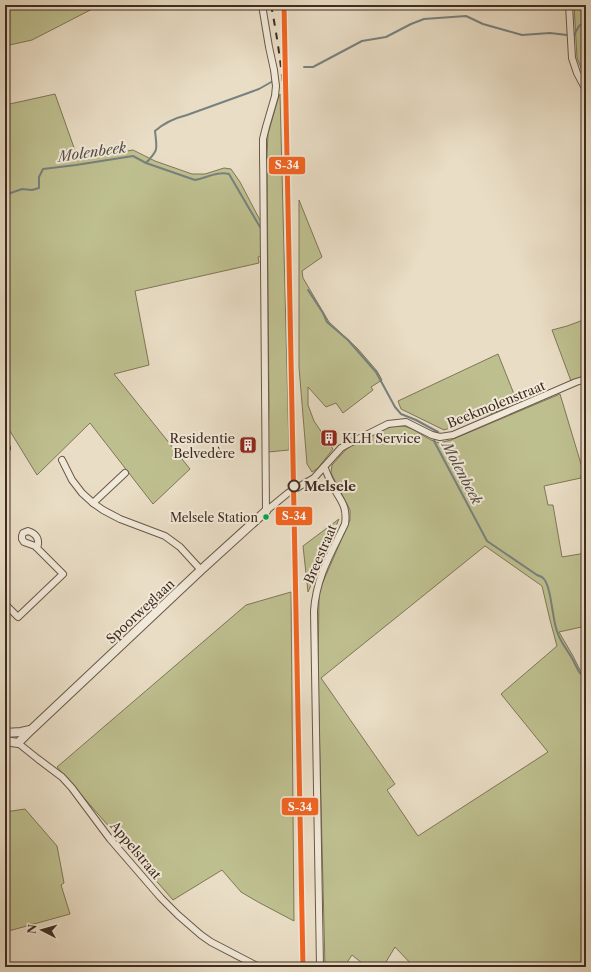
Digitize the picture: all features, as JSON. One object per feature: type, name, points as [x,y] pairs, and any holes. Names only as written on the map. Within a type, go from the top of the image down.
[{"type":"street","points":[[262,5],[276,86],[275,96],[266,127],[263,156],[266,511]]},
{"type":"street","points":[[569,5],[572,58],[577,73],[586,90]]},
{"type":"street","name":"Beekmolenstraat","points":[[294,490],[314,478],[340,448],[388,424],[406,422],[436,436],[453,436],[586,379]]},
{"type":"street","points":[[5,442],[7,448],[5,448]]},
{"type":"street","points":[[62,460],[72,480],[82,493],[94,503],[103,510],[120,519],[165,536],[180,547],[201,570]]},
{"type":"street","name":"Breestraat","points":[[320,967],[314,611],[318,585],[345,524],[346,515],[345,507],[324,467]]},
{"type":"street","points":[[94,503],[125,473]]},
{"type":"street","name":"Spoorweglaan","points":[[18,742],[201,570],[266,511],[294,490]]},
{"type":"street","points":[[5,604],[18,617],[63,574],[37,548]]},
{"type":"street","points":[[5,733],[30,730]]},
{"type":"street","points":[[5,741],[18,742]]},
{"type":"street","name":"Appelstraat","points":[[18,742],[38,759],[62,776],[110,839],[178,916],[211,942],[259,967]]},
{"type":"green space","points":[[5,5],[100,5],[32,40],[5,46]]},
{"type":"green space","points":[[574,5],[586,5],[586,78],[577,58]]},
{"type":"green space","points":[[55,94],[78,159],[133,150],[155,161],[192,174],[205,174],[224,168],[231,169],[240,182],[262,224],[263,256],[258,257],[259,263],[135,291],[149,365],[114,374],[190,469],[153,504],[90,423],[37,475],[5,423],[5,105]]},
{"type":"green space","points":[[280,94],[289,450],[268,452],[267,156],[268,134]]},
{"type":"green space","points":[[299,200],[322,257],[302,271],[303,278],[329,322],[358,349],[377,371],[382,380],[371,387],[373,390],[343,413],[336,403],[326,407],[308,387],[308,405],[314,421],[333,449],[318,468],[312,472],[307,464],[299,367]]},
{"type":"green space","points":[[586,319],[586,375],[571,381],[552,330]]},
{"type":"green space","points":[[498,354],[518,404],[444,430],[401,409],[398,401]]},
{"type":"green space","points":[[560,394],[584,474],[581,475],[581,478],[544,486],[548,505],[553,505],[562,557],[586,553],[586,626],[559,632],[580,670],[586,675],[586,967],[473,967],[467,963],[463,967],[414,967],[395,947],[383,967],[367,967],[352,955],[344,967],[325,967],[318,679],[319,591],[350,520],[350,510],[331,473],[332,465],[351,444],[393,426],[404,426],[439,443],[451,440]],"holes":[[[485,546],[542,586],[557,646],[501,694],[548,752],[418,836],[387,790],[395,784],[321,678]]]},
{"type":"green space","points":[[339,519],[308,592],[303,546]]},
{"type":"green space","points":[[291,592],[294,921],[241,892],[222,870],[173,900],[57,767],[246,605]]},
{"type":"green space","points":[[25,809],[57,846],[64,883],[61,885],[70,914],[5,932],[5,812]]},
{"type":"waterway","points":[[304,67],[313,67],[362,41],[386,37],[424,19],[466,16],[483,24],[522,35],[550,33],[567,35]]},
{"type":"waterway","points":[[574,35],[579,26],[586,21]]},
{"type":"waterway","points":[[146,163],[156,149],[155,131],[162,126],[170,121],[259,89],[273,81]]},
{"type":"waterway","name":"Molenbeek","points":[[5,195],[22,189],[32,190],[39,188],[39,177],[43,169],[133,156],[146,163],[195,180],[216,174],[229,174],[260,227]]},
{"type":"waterway","name":"Molenbeek","points":[[308,290],[327,322],[348,340],[376,372],[395,407],[401,414],[438,432],[434,441],[487,541],[537,575],[541,576],[546,582],[554,621],[560,638],[579,672],[586,677]]},
{"type":"railway","points":[[271,5],[282,73],[287,141]]},
{"type":"transit line","name":"S-34","points":[[284,5],[303,967]]},
{"type":"place","name":"KLH Service","points":[[329,438]]},
{"type":"place","name":"Residentie Belvedère","points":[[248,445]]},
{"type":"place","name":"Melsele","points":[[294,486]]},
{"type":"place","name":"Melsele Station","points":[[266,517]]}]
